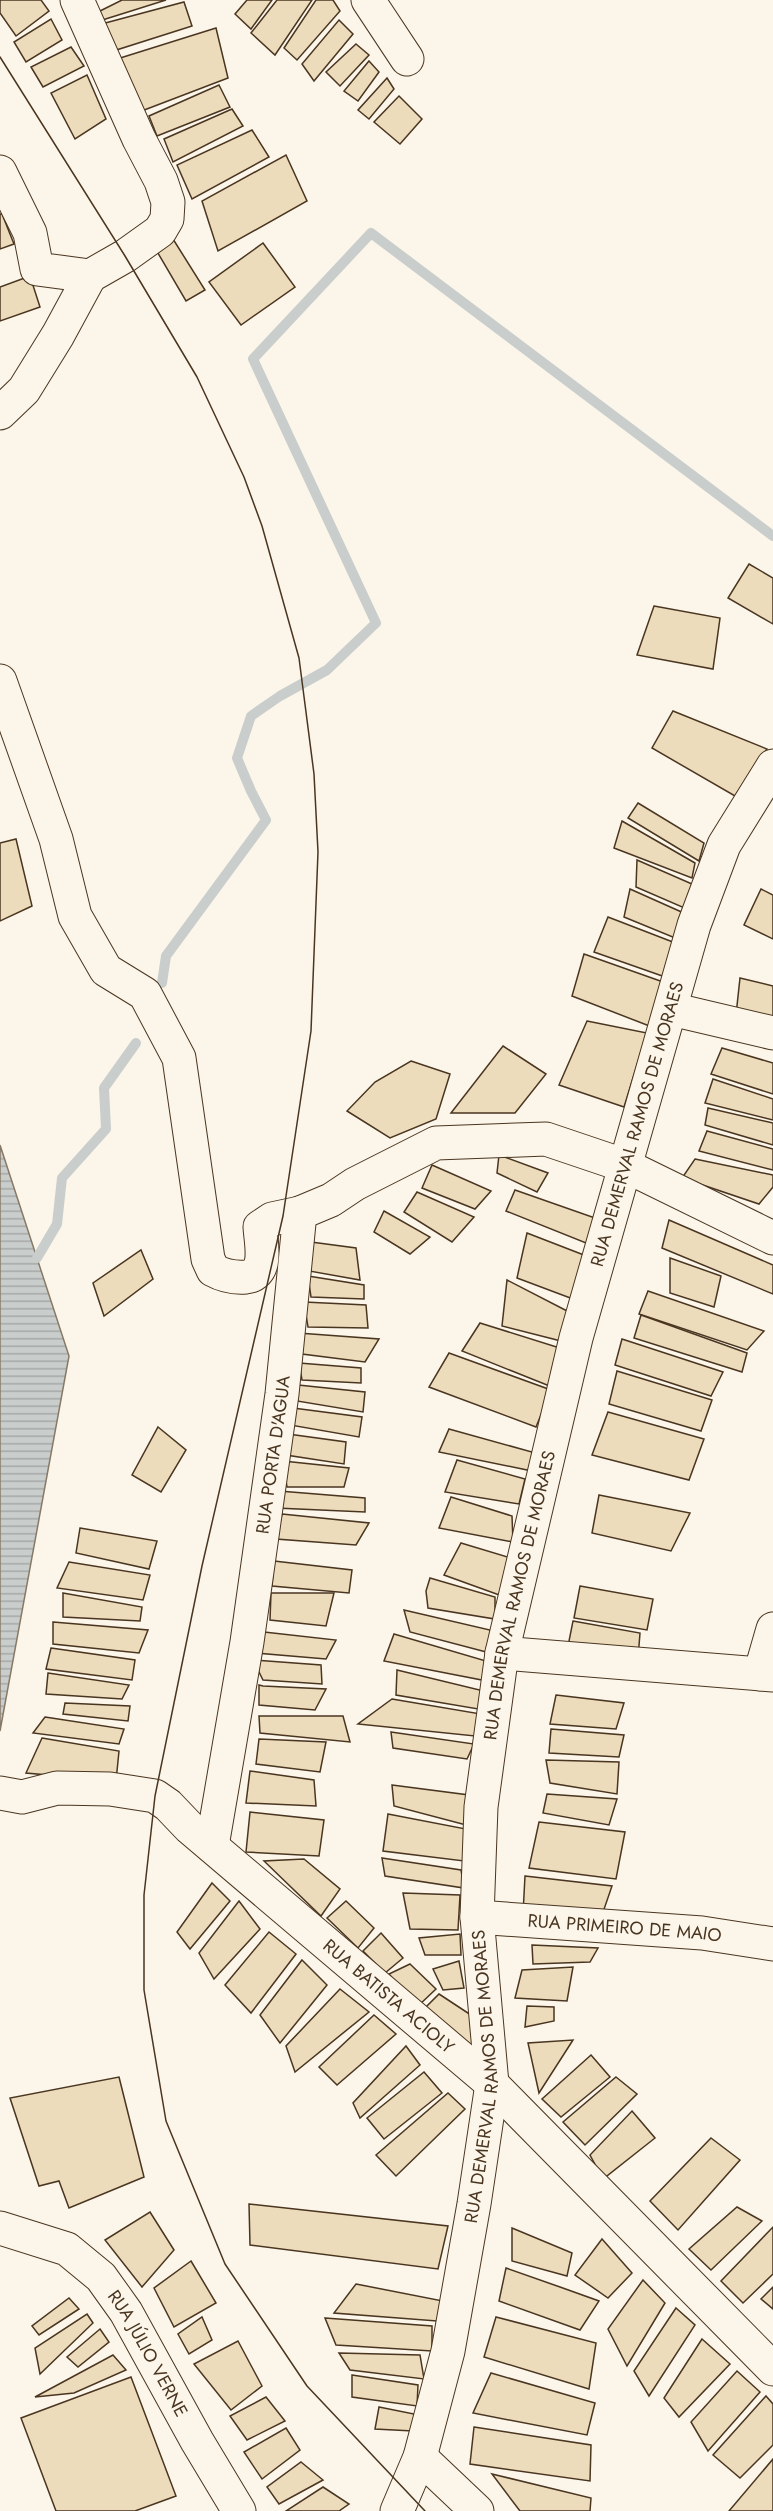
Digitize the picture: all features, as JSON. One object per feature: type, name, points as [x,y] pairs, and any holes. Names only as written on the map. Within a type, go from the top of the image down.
[{"type":"street","points":[[0,413],[24,390],[58,335],[90,276],[125,256],[160,231],[167,219],[168,202],[161,181],[139,138],[77,0]]},
{"type":"street","points":[[368,0],[407,59]]},
{"type":"street","points":[[0,172],[30,233],[38,269],[90,276]]},
{"type":"street","points":[[0,681],[56,839],[75,916],[106,970],[145,994],[178,1058],[208,1259],[213,1270],[237,1278],[253,1276],[259,1272],[262,1264],[260,1227],[272,1219],[300,1213],[331,1200],[355,1184],[436,1143],[546,1139],[626,1166],[773,1238]]},
{"type":"street","name":"RUA DEMERVAL RAMOS DE MORAES","points":[[397,2511],[420,2457],[448,2351],[492,2084],[477,1917],[481,1808],[502,1653],[576,1338],[694,925],[724,845],[773,766]]},
{"type":"street","points":[[671,1009],[773,1033]]},
{"type":"street","name":"RUA PORTA D'AGUA","points":[[212,1846],[247,1642],[282,1394],[300,1213]]},
{"type":"street","points":[[502,1653],[767,1675],[773,1629]]},
{"type":"street","name":"RUA BATISTA ACIOLY","points":[[0,1793],[22,1797],[57,1788],[110,1789],[155,1796],[168,1805],[190,1828],[492,2084],[773,2369]]},
{"type":"street","name":"RUA PRIMEIRO DE MAIO","points":[[477,1917],[702,1933],[773,1944]]},
{"type":"street","name":"RUA JÚLIO VERNE","points":[[10,2230],[67,2249],[101,2277],[126,2312],[197,2441],[239,2511]]},
{"type":"street","points":[[420,2457],[477,2511]]},
{"type":"shaded area","points":[[0,1145],[69,1356],[0,1731]]},
{"type":"building","points":[[0,0],[41,0],[49,11],[16,36],[0,13]]},
{"type":"building","points":[[122,0],[166,0],[96,22],[94,14]]},
{"type":"building","points":[[247,0],[272,0],[251,29],[235,14]]},
{"type":"building","points":[[277,0],[312,0],[275,55],[251,33]]},
{"type":"building","points":[[316,0],[333,0],[340,11],[297,60],[284,48]]},
{"type":"building","points":[[184,2],[192,26],[110,52],[94,26]]},
{"type":"building","points":[[51,19],[62,40],[26,62],[14,42]]},
{"type":"building","points":[[339,20],[353,34],[314,81],[302,64]]},
{"type":"building","points":[[216,28],[228,78],[139,112],[117,59]]},
{"type":"building","points":[[356,44],[369,55],[340,86],[326,72]]},
{"type":"building","points":[[71,47],[84,66],[43,87],[31,67]]},
{"type":"building","points":[[369,61],[379,72],[358,101],[344,91]]},
{"type":"building","points":[[87,75],[106,119],[75,139],[51,93]]},
{"type":"building","points":[[387,78],[394,89],[369,119],[358,110]]},
{"type":"building","points":[[219,85],[230,107],[157,136],[149,116]]},
{"type":"building","points":[[399,96],[422,119],[400,144],[374,122]]},
{"type":"building","points":[[232,109],[243,126],[173,162],[164,139]]},
{"type":"building","points":[[252,130],[269,157],[192,199],[177,165]]},
{"type":"building","points":[[286,155],[307,201],[218,251],[202,201]]},
{"type":"building","points":[[0,214],[2,214],[14,244],[0,249]]},
{"type":"building","points":[[173,239],[205,290],[186,301],[155,248]]},
{"type":"building","points":[[263,243],[295,287],[241,325],[209,282]]},
{"type":"building","points":[[30,276],[40,307],[0,321],[0,287]]},
{"type":"building","points":[[749,564],[773,578],[773,624],[728,598]]},
{"type":"building","points":[[654,606],[720,618],[713,669],[637,655]]},
{"type":"building","points":[[673,711],[767,749],[735,796],[652,748]]},
{"type":"building","points":[[638,803],[704,843],[699,861],[628,818]]},
{"type":"building","points":[[622,821],[695,863],[692,878],[614,848]]},
{"type":"building","points":[[16,839],[32,906],[0,921],[0,843]]},
{"type":"building","points":[[637,860],[692,884],[689,910],[636,887]]},
{"type":"building","points":[[630,889],[686,914],[680,940],[624,917]]},
{"type":"building","points":[[761,889],[773,895],[773,939],[744,925]]},
{"type":"building","points":[[608,917],[678,944],[668,978],[594,952]]},
{"type":"building","points":[[584,954],[666,983],[652,1027],[572,996]]},
{"type":"building","points":[[740,978],[773,986],[773,1023],[736,1015]]},
{"type":"building","points":[[587,1021],[647,1033],[624,1107],[559,1085]]},
{"type":"building","points":[[503,1046],[546,1074],[515,1113],[451,1113]]},
{"type":"building","points":[[722,1048],[773,1063],[773,1094],[711,1074]]},
{"type":"building","points":[[411,1061],[450,1074],[436,1119],[390,1138],[347,1111],[375,1082]]},
{"type":"building","points":[[713,1079],[773,1099],[773,1120],[705,1103]]},
{"type":"building","points":[[708,1108],[773,1123],[773,1145],[705,1125]]},
{"type":"building","points":[[707,1131],[773,1149],[773,1170],[699,1151]]},
{"type":"building","points":[[499,1155],[548,1173],[537,1192],[497,1173]]},
{"type":"building","points":[[695,1159],[773,1175],[773,1187],[759,1204],[682,1178]]},
{"type":"building","points":[[432,1165],[491,1191],[475,1209],[422,1188]]},
{"type":"building","points":[[515,1190],[595,1218],[591,1245],[506,1211]]},
{"type":"building","points":[[417,1192],[474,1217],[452,1242],[404,1212]]},
{"type":"building","points":[[384,1211],[430,1237],[410,1254],[374,1232]]},
{"type":"building","points":[[669,1220],[773,1265],[773,1294],[662,1248]]},
{"type":"building","points":[[527,1233],[589,1257],[573,1299],[517,1278]]},
{"type":"building","points":[[311,1242],[356,1248],[360,1280],[309,1271]]},
{"type":"building","points":[[141,1250],[153,1279],[104,1316],[93,1283]]},
{"type":"building","points":[[670,1258],[721,1276],[714,1307],[670,1293]]},
{"type":"building","points":[[308,1276],[364,1285],[364,1299],[311,1297]]},
{"type":"building","points":[[507,1280],[571,1313],[565,1342],[502,1326]]},
{"type":"building","points":[[648,1291],[764,1331],[747,1350],[639,1314]]},
{"type":"building","points":[[304,1302],[366,1305],[368,1328],[308,1327]]},
{"type":"building","points":[[641,1315],[747,1353],[742,1372],[634,1338]]},
{"type":"building","points":[[480,1323],[563,1349],[552,1387],[462,1351]]},
{"type":"building","points":[[298,1333],[379,1339],[365,1362],[302,1354]]},
{"type":"building","points":[[622,1339],[723,1372],[711,1396],[615,1365]]},
{"type":"building","points":[[449,1353],[551,1390],[536,1427],[429,1387]]},
{"type":"building","points":[[299,1363],[361,1368],[361,1383],[302,1380]]},
{"type":"building","points":[[617,1371],[712,1400],[701,1431],[609,1404]]},
{"type":"building","points":[[298,1385],[365,1392],[363,1412],[291,1400]]},
{"type":"building","points":[[293,1408],[362,1417],[359,1437],[290,1425]]},
{"type":"building","points":[[608,1412],[704,1439],[689,1480],[592,1455]]},
{"type":"building","points":[[158,1427],[186,1450],[161,1492],[132,1475]]},
{"type":"building","points":[[449,1429],[532,1452],[532,1471],[439,1452]]},
{"type":"building","points":[[288,1434],[346,1442],[344,1464],[286,1455]]},
{"type":"building","points":[[457,1460],[525,1479],[519,1504],[445,1492]]},
{"type":"building","points":[[283,1461],[349,1468],[344,1487],[287,1487]]},
{"type":"building","points":[[279,1491],[365,1498],[365,1512],[276,1508]]},
{"type":"building","points":[[599,1495],[690,1513],[671,1551],[592,1533]]},
{"type":"building","points":[[451,1497],[512,1516],[513,1542],[439,1528]]},
{"type":"building","points":[[282,1514],[369,1523],[356,1545],[276,1539]]},
{"type":"building","points":[[80,1528],[157,1541],[149,1569],[76,1553]]},
{"type":"building","points":[[461,1543],[511,1558],[502,1596],[444,1575]]},
{"type":"building","points":[[274,1561],[352,1570],[349,1593],[272,1586]]},
{"type":"building","points":[[69,1562],[150,1575],[143,1600],[57,1588]]},
{"type":"building","points":[[430,1578],[495,1597],[495,1619],[428,1608],[426,1591]]},
{"type":"building","points":[[580,1586],[653,1599],[647,1630],[574,1618]]},
{"type":"building","points":[[63,1593],[142,1607],[140,1621],[63,1617]]},
{"type":"building","points":[[271,1593],[334,1593],[326,1626],[270,1620]]},
{"type":"building","points":[[404,1610],[490,1630],[490,1653],[410,1632]]},
{"type":"building","points":[[573,1621],[640,1633],[638,1658],[567,1651]]},
{"type":"building","points":[[53,1622],[148,1630],[139,1653],[53,1644]]},
{"type":"building","points":[[264,1632],[336,1640],[326,1659],[256,1653]]},
{"type":"building","points":[[394,1634],[486,1661],[487,1681],[384,1661]]},
{"type":"building","points":[[51,1648],[135,1660],[132,1680],[46,1669]]},
{"type":"building","points":[[253,1660],[321,1665],[322,1684],[263,1680]]},
{"type":"building","points":[[397,1670],[488,1692],[484,1710],[396,1695]]},
{"type":"building","points":[[48,1673],[129,1685],[122,1699],[46,1694]]},
{"type":"building","points":[[259,1685],[326,1689],[315,1710],[259,1705]]},
{"type":"building","points":[[556,1695],[624,1703],[616,1729],[550,1724]]},
{"type":"building","points":[[392,1699],[481,1714],[475,1736],[358,1724]]},
{"type":"building","points":[[65,1703],[130,1706],[128,1721],[63,1714]]},
{"type":"building","points":[[259,1716],[343,1716],[350,1742],[260,1733]]},
{"type":"building","points":[[45,1717],[124,1729],[119,1744],[33,1733]]},
{"type":"building","points":[[551,1729],[624,1735],[619,1757],[549,1753]]},
{"type":"building","points":[[391,1732],[474,1744],[467,1759],[393,1748]]},
{"type":"building","points":[[42,1738],[119,1751],[116,1781],[26,1773]]},
{"type":"building","points":[[259,1739],[326,1742],[320,1772],[256,1764]]},
{"type":"building","points":[[546,1760],[619,1762],[617,1794],[550,1783]]},
{"type":"building","points":[[250,1771],[314,1780],[316,1806],[246,1803]]},
{"type":"building","points":[[392,1785],[469,1795],[470,1826],[394,1806]]},
{"type":"building","points":[[547,1794],[617,1799],[609,1825],[543,1813]]},
{"type":"building","points":[[250,1812],[324,1820],[319,1856],[246,1852]]},
{"type":"building","points":[[388,1814],[466,1829],[464,1861],[383,1851]]},
{"type":"building","points":[[539,1822],[625,1832],[616,1879],[529,1868]]},
{"type":"building","points":[[382,1858],[461,1870],[464,1888],[385,1876]]},
{"type":"building","points":[[304,1859],[340,1889],[321,1916],[264,1861]]},
{"type":"building","points":[[525,1876],[612,1886],[600,1921],[523,1914]]},
{"type":"building","points":[[212,1883],[230,1901],[190,1949],[177,1932]]},
{"type":"building","points":[[403,1893],[460,1895],[458,1930],[410,1929]]},
{"type":"building","points":[[239,1901],[260,1929],[214,1979],[199,1953]]},
{"type":"building","points":[[346,1901],[374,1928],[358,1948],[327,1918]]},
{"type":"building","points":[[269,1932],[296,1954],[251,2013],[225,1985]]},
{"type":"building","points":[[381,1933],[403,1958],[385,1973],[363,1951]]},
{"type":"building","points":[[460,1934],[461,1955],[425,1955],[419,1938]]},
{"type":"building","points":[[532,1945],[598,1948],[590,1962],[533,1964]]},
{"type":"building","points":[[302,1960],[327,1985],[280,2043],[260,2015]]},
{"type":"building","points":[[459,1961],[464,1988],[443,1990],[433,1969]]},
{"type":"building","points":[[410,1964],[436,1989],[417,2007],[389,1974]]},
{"type":"building","points":[[573,1967],[567,2001],[515,1998],[522,1970]]},
{"type":"building","points":[[340,1989],[369,2012],[295,2072],[286,2046]]},
{"type":"building","points":[[439,1994],[471,2015],[473,2051],[423,2010]]},
{"type":"building","points":[[527,2006],[554,2007],[554,2021],[525,2027]]},
{"type":"building","points":[[374,2015],[396,2034],[337,2085],[319,2067]]},
{"type":"building","points":[[573,2040],[539,2093],[528,2043]]},
{"type":"building","points":[[406,2046],[420,2065],[360,2118],[353,2103]]},
{"type":"building","points":[[591,2055],[610,2077],[561,2117],[542,2099]]},
{"type":"building","points":[[424,2072],[442,2093],[384,2139],[367,2118]]},
{"type":"building","points":[[119,2077],[144,2177],[69,2208],[59,2181],[39,2186],[10,2098]]},
{"type":"building","points":[[616,2077],[637,2094],[585,2145],[563,2122]]},
{"type":"building","points":[[448,2093],[465,2109],[396,2176],[376,2155]]},
{"type":"building","points":[[632,2111],[655,2138],[603,2179],[590,2155]]},
{"type":"building","points":[[711,2138],[740,2160],[678,2230],[650,2201]]},
{"type":"building","points":[[249,2204],[448,2226],[438,2269],[250,2245]]},
{"type":"building","points":[[737,2207],[762,2221],[711,2270],[689,2249]]},
{"type":"building","points":[[150,2212],[174,2250],[142,2287],[105,2240]]},
{"type":"building","points":[[773,2227],[773,2274],[743,2303],[721,2281]]},
{"type":"building","points":[[512,2228],[572,2253],[567,2276],[512,2261]]},
{"type":"building","points":[[602,2239],[632,2273],[608,2298],[575,2275]]},
{"type":"building","points":[[191,2261],[216,2303],[174,2327],[154,2288]]},
{"type":"building","points":[[506,2268],[599,2301],[580,2330],[499,2301]]},
{"type":"building","points":[[643,2280],[665,2303],[627,2366],[608,2329]]},
{"type":"building","points":[[356,2284],[443,2301],[437,2321],[334,2313]]},
{"type":"building","points":[[773,2287],[773,2309],[761,2299]]},
{"type":"building","points":[[69,2298],[79,2309],[39,2335],[32,2326]]},
{"type":"building","points":[[676,2308],[695,2325],[649,2396],[634,2371]]},
{"type":"building","points":[[87,2314],[93,2323],[40,2374],[35,2348]]},
{"type":"building","points":[[202,2317],[212,2340],[189,2354],[178,2334]]},
{"type":"building","points":[[496,2317],[596,2343],[589,2389],[484,2357]]},
{"type":"building","points":[[325,2318],[432,2326],[432,2351],[336,2345]]},
{"type":"building","points":[[100,2329],[109,2342],[78,2367],[67,2357]]},
{"type":"building","points":[[702,2339],[730,2364],[679,2417],[664,2398]]},
{"type":"building","points":[[238,2341],[262,2386],[231,2410],[194,2364]]},
{"type":"building","points":[[339,2353],[420,2355],[424,2379],[350,2370]]},
{"type":"building","points":[[113,2355],[126,2370],[74,2393],[35,2397]]},
{"type":"building","points":[[737,2371],[760,2392],[708,2451],[691,2422]]},
{"type":"building","points":[[491,2373],[595,2403],[587,2435],[473,2413]]},
{"type":"building","points":[[352,2375],[418,2385],[417,2406],[352,2397]]},
{"type":"building","points":[[131,2377],[176,2496],[135,2511],[56,2511],[21,2418]]},
{"type":"building","points":[[766,2396],[773,2404],[773,2445],[740,2478],[713,2455]]},
{"type":"building","points":[[266,2397],[285,2421],[247,2440],[230,2416]]},
{"type":"building","points":[[379,2407],[419,2415],[413,2431],[375,2429]]},
{"type":"building","points":[[474,2427],[591,2445],[590,2481],[470,2464]]},
{"type":"building","points":[[286,2428],[300,2450],[262,2479],[244,2452]]},
{"type":"building","points":[[773,2459],[773,2511],[729,2511]]},
{"type":"building","points":[[301,2462],[323,2480],[279,2504],[267,2487]]},
{"type":"building","points":[[492,2474],[591,2498],[590,2511],[520,2511]]},
{"type":"building","points":[[323,2487],[349,2504],[339,2511],[286,2511]]},
{"type":"waterway","points":[[162,983],[166,956],[266,820],[237,758],[251,716],[280,696],[327,670],[376,623],[253,359],[371,233],[773,536]]},
{"type":"waterway","points":[[37,1258],[57,1224],[62,1178],[106,1129],[104,1088],[136,1043]]},
{"type":"tram line","points":[[0,57],[125,256],[197,377],[244,477],[262,526],[299,658],[314,774],[318,852],[311,1031],[283,1216],[202,1566],[155,1796],[144,1895],[144,1990],[166,2121],[225,2264],[307,2386],[425,2511]]}]
